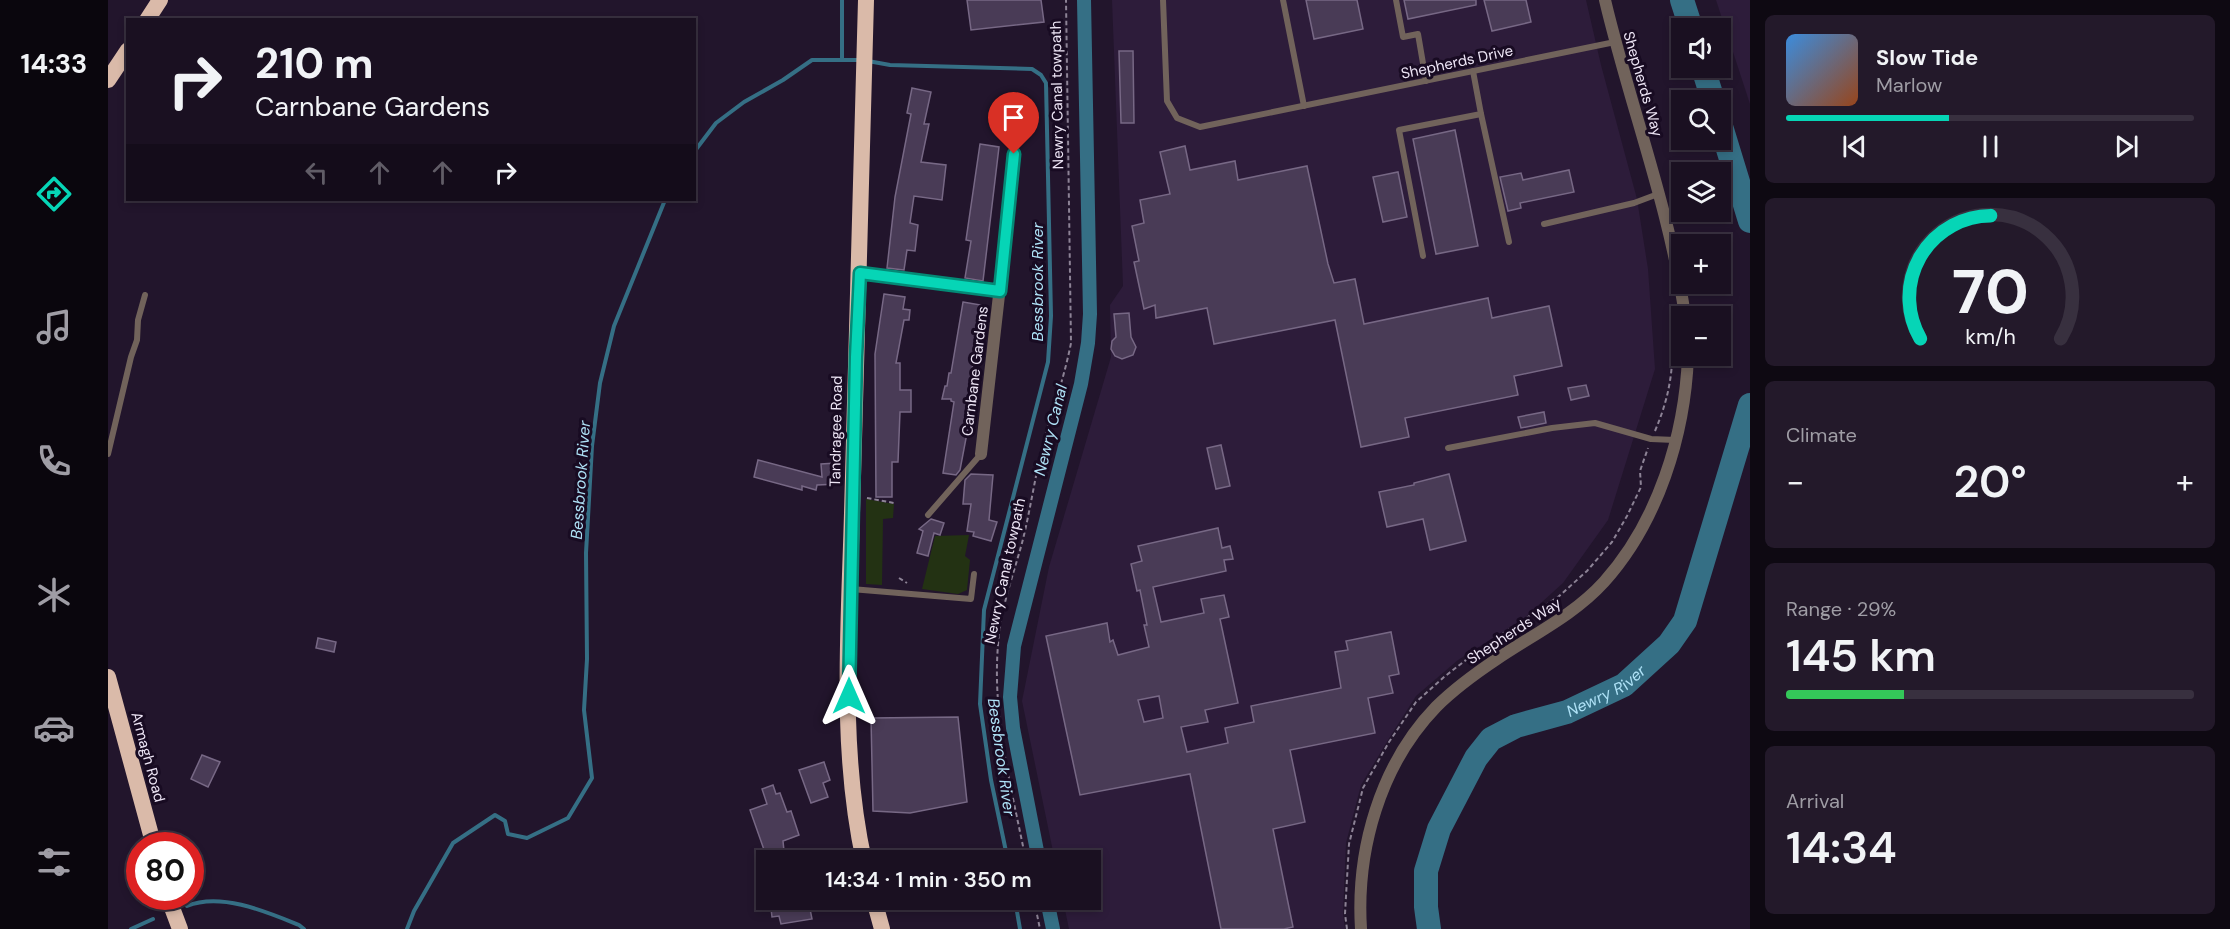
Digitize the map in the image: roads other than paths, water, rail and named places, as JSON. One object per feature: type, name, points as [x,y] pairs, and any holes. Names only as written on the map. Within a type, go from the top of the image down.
[{"type":"highway","points":[[148,18],[160,0]]},
{"type":"highway","name":"Tandragee Road","points":[[862,850],[853,798],[850,761],[850,589],[866,0]]},
{"type":"highway","points":[[108,80],[126,53]]},
{"type":"highway","name":"Armagh Road","points":[[108,677],[150,832]]},
{"type":"highway","points":[[173,910],[180,929]]},
{"type":"highway","points":[[876,910],[882,929]]},
{"type":"street","name":"Shepherds Way","points":[[1605,0],[1680,279],[1684,306]]},
{"type":"street","name":"Carnbane Gardens","points":[[981,454],[1014,154]]},
{"type":"street","name":"Carnbane Gardens","points":[[860,273],[1000,291]]},
{"type":"street","name":"Shepherds Way","points":[[1361,929],[1362,870],[1368,835],[1378,800],[1394,767],[1412,736],[1436,707],[1467,680],[1577,607],[1604,582],[1628,553],[1647,519],[1675,440],[1687,386],[1688,366]]},
{"type":"lane","name":"Shepherds Drive","points":[[1163,0],[1167,101],[1177,118],[1200,127],[1615,42]]},
{"type":"lane","points":[[1283,0],[1304,106]]},
{"type":"lane","points":[[1396,0],[1403,37],[1418,34],[1426,81]]},
{"type":"lane","points":[[1473,71],[1509,242]]},
{"type":"lane","points":[[1423,256],[1399,130],[1481,114]]},
{"type":"lane","points":[[1544,224],[1634,203],[1658,194]]},
{"type":"lane","points":[[108,454],[137,340],[138,320],[145,295]]},
{"type":"lane","points":[[1448,448],[1552,428],[1595,423],[1652,438],[1675,440]]},
{"type":"lane","points":[[928,515],[981,454]]},
{"type":"lane","points":[[850,589],[971,599],[974,574]]},
{"type":"waterway","points":[[842,0],[842,59]]},
{"type":"waterway","name":"Newry Canal","points":[[1037,850],[1013,728],[1010,697],[1014,646],[1081,384],[1088,343],[1090,314],[1084,0]]},
{"type":"waterway","name":"Newry River","points":[[1682,0],[1688,18]]},
{"type":"waterway","name":"Bessbrook River","points":[[696,149],[716,123],[744,102],[812,60],[860,60]]},
{"type":"waterway","name":"Bessbrook River","points":[[868,61],[890,65],[1032,69],[1041,75],[1046,83],[1051,316],[1048,362],[984,610],[980,704],[991,780],[1006,850]]},
{"type":"waterway","name":"Newry River","points":[[1706,78],[1710,90]]},
{"type":"waterway","name":"Newry River","points":[[1728,150],[1750,221]]},
{"type":"waterway","name":"Bessbrook River","points":[[407,929],[414,911],[453,843],[495,815],[505,821],[508,834],[527,838],[568,818],[592,778],[584,710],[587,659],[586,553],[592,446],[600,383],[614,326],[665,201]]},
{"type":"waterway","name":"Newry River","points":[[1429,929],[1426,907],[1426,871],[1439,829],[1476,758],[1491,739],[1516,726],[1567,712],[1624,685],[1669,644],[1685,621],[1750,405]]},
{"type":"waterway","name":"Bessbrook River","points":[[204,902],[244,905],[299,925],[304,929]]},
{"type":"waterway","name":"Bessbrook River","points":[[1017,910],[1020,929]]},
{"type":"waterway","name":"Newry Canal","points":[[1049,910],[1053,929]]},
{"type":"waterway","name":"Bessbrook River","points":[[131,929],[153,919]]}]
